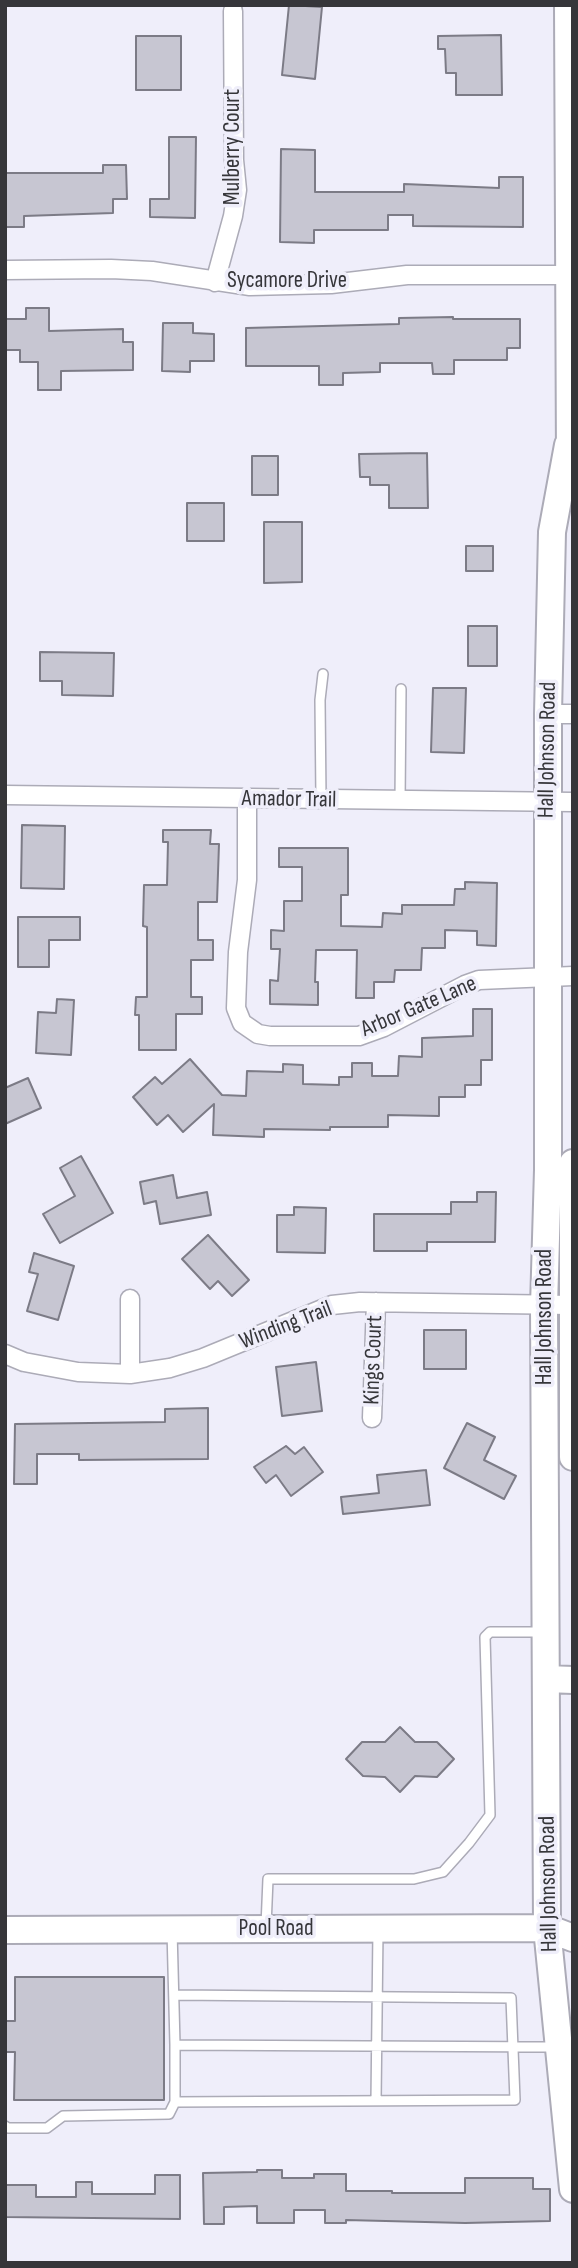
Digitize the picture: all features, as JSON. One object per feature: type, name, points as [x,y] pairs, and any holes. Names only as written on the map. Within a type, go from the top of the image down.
[{"type":"main road","name":"Hall Johnson Road","points":[[568,5],[568,445],[573,495]]},
{"type":"main road","name":"Hall Johnson Road","points":[[568,445],[552,532],[560,714],[560,976],[548,1170],[544,1306],[547,1928],[573,2189]]},
{"type":"main road","name":"Hall Johnson Road","points":[[573,1163],[573,1457]]},
{"type":"main road","points":[[546,1679],[573,1680]]},
{"type":"main road","name":"Pool Road","points":[[547,1928],[573,1916]]},
{"type":"main road","name":"Pool Road","points":[[5,1930],[547,1928],[573,1938]]},
{"type":"street","name":"Mulberry Court","points":[[215,282],[233,216],[237,190],[234,160],[233,11]]},
{"type":"street","name":"Sycamore Drive","points":[[5,270],[152,271],[250,286],[331,284],[407,275],[569,275]]},
{"type":"street","name":"Amador Trail","points":[[5,795],[560,802]]},
{"type":"street","name":"Arbor Gate Lane","points":[[247,799],[247,880],[238,952],[236,1008],[242,1023],[250,1029],[270,1036],[359,1035],[384,1027],[479,980],[560,976]]},
{"type":"street","points":[[130,1299],[130,1374]]},
{"type":"street","name":"Winding Trail","points":[[5,1354],[24,1362],[78,1372],[130,1374],[170,1368],[203,1358],[332,1305],[376,1302],[572,1305]]},
{"type":"street","name":"Kings Court","points":[[372,1418],[376,1302]]},
{"type":"lane","points":[[321,801],[320,700],[323,674]]},
{"type":"lane","points":[[400,802],[401,689]]},
{"type":"lane","points":[[266,1929],[268,1879],[414,1879],[443,1872],[470,1843],[489,1815],[485,1637],[490,1632],[546,1632]]},
{"type":"lane","points":[[376,2101],[378,1928]]},
{"type":"lane","points":[[5,2126],[47,2128],[63,2116],[169,2114],[175,2102],[172,1929]]},
{"type":"lane","points":[[174,1995],[511,1998],[515,2101],[175,2102]]},
{"type":"lane","points":[[175,2045],[559,2047]]},
{"type":"building","points":[[289,5],[322,7],[315,79],[282,75]]},
{"type":"building","points":[[501,35],[502,95],[456,95],[456,73],[446,73],[445,49],[438,49],[438,36]]},
{"type":"building","points":[[136,36],[181,36],[181,90],[136,90]]},
{"type":"building","points":[[169,137],[196,137],[195,218],[150,217],[150,199],[169,199]]},
{"type":"building","points":[[281,149],[315,150],[315,192],[404,192],[404,184],[499,188],[499,177],[523,177],[523,227],[413,226],[413,215],[388,215],[388,230],[314,230],[314,243],[280,242]]},
{"type":"building","points":[[103,165],[126,165],[127,199],[113,199],[113,213],[24,216],[24,227],[5,227],[5,173],[103,173]]},
{"type":"building","points":[[26,308],[49,308],[49,331],[123,329],[123,342],[133,342],[133,370],[61,371],[61,390],[38,390],[38,362],[20,362],[20,350],[5,350],[5,319],[26,319]]},
{"type":"building","points":[[399,318],[520,319],[520,348],[507,348],[507,360],[454,360],[454,374],[433,374],[432,363],[380,363],[380,372],[343,373],[343,385],[319,385],[319,366],[246,366],[246,328],[399,324]]},
{"type":"building","points":[[163,323],[193,323],[193,333],[214,334],[214,361],[190,361],[190,372],[162,371]]},
{"type":"building","points":[[427,453],[428,508],[389,508],[389,485],[370,485],[370,477],[360,477],[359,454]]},
{"type":"building","points":[[252,456],[278,456],[278,495],[252,495]]},
{"type":"building","points":[[187,503],[224,503],[224,541],[187,541]]},
{"type":"building","points":[[264,522],[302,522],[302,582],[264,583]]},
{"type":"building","points":[[466,546],[493,546],[493,571],[466,571]]},
{"type":"building","points":[[468,626],[497,626],[497,666],[468,666]]},
{"type":"building","points":[[40,652],[114,653],[113,696],[62,695],[62,681],[40,681]]},
{"type":"building","points":[[433,688],[466,688],[464,753],[431,752]]},
{"type":"building","points":[[22,825],[65,826],[64,889],[21,888]]},
{"type":"building","points":[[163,830],[211,830],[210,844],[219,844],[217,902],[198,902],[198,940],[213,940],[213,960],[191,960],[191,997],[202,997],[202,1014],[176,1014],[176,1050],[139,1050],[136,997],[147,997],[144,885],[167,885],[168,842],[163,842]]},
{"type":"building","points":[[279,848],[348,848],[348,895],[341,895],[341,926],[382,927],[383,913],[402,914],[402,905],[454,905],[455,889],[465,889],[465,882],[497,883],[496,946],[477,945],[477,931],[445,930],[445,948],[422,948],[421,970],[395,970],[394,982],[374,982],[374,998],[356,998],[357,950],[316,950],[315,982],[318,982],[318,1005],[270,1004],[270,980],[278,981],[280,949],[271,949],[271,930],[284,931],[284,901],[302,901],[302,867],[279,867]]},
{"type":"building","points":[[18,917],[80,917],[80,940],[49,940],[49,967],[18,967]]},
{"type":"building","points":[[57,999],[74,1000],[71,1055],[36,1053],[38,1012],[56,1013]]},
{"type":"building","points":[[473,1009],[492,1009],[492,1060],[481,1060],[481,1085],[465,1085],[465,1097],[439,1097],[439,1116],[388,1115],[388,1127],[264,1129],[264,1137],[213,1135],[214,1104],[183,1132],[168,1115],[157,1125],[133,1097],[155,1077],[162,1084],[190,1059],[222,1095],[246,1096],[247,1071],[283,1072],[283,1064],[303,1065],[303,1084],[339,1085],[339,1077],[352,1077],[352,1063],[372,1063],[372,1076],[398,1076],[399,1056],[422,1057],[422,1038],[473,1036]]},
{"type":"building","points":[[28,1078],[41,1108],[5,1124],[5,1088]]},
{"type":"building","points":[[81,1156],[113,1213],[60,1243],[43,1214],[75,1196],[60,1168]]},
{"type":"building","points":[[173,1175],[177,1198],[207,1192],[211,1215],[160,1224],[156,1201],[144,1204],[140,1182]]},
{"type":"building","points":[[477,1192],[496,1192],[495,1242],[427,1242],[427,1251],[374,1251],[374,1214],[451,1214],[451,1202],[477,1202]]},
{"type":"building","points":[[294,1207],[326,1208],[325,1253],[277,1252],[277,1215],[294,1215]]},
{"type":"building","points":[[208,1235],[249,1280],[232,1296],[218,1281],[210,1289],[182,1259]]},
{"type":"building","points":[[34,1253],[74,1266],[58,1320],[27,1311],[38,1274],[29,1272]]},
{"type":"building","points":[[424,1330],[466,1330],[466,1369],[424,1369]]},
{"type":"building","points":[[316,1362],[322,1411],[282,1416],[276,1367]]},
{"type":"building","points":[[208,1408],[208,1459],[79,1460],[79,1454],[37,1454],[37,1484],[14,1484],[15,1424],[165,1422],[165,1409]]},
{"type":"building","points":[[467,1423],[495,1437],[484,1460],[516,1476],[504,1499],[444,1468]]},
{"type":"building","points":[[286,1446],[295,1454],[304,1447],[323,1472],[291,1496],[276,1475],[266,1483],[254,1467]]},
{"type":"building","points":[[426,1470],[430,1505],[343,1514],[341,1497],[379,1493],[377,1475]]},
{"type":"building","points":[[400,1727],[415,1742],[437,1742],[454,1759],[437,1777],[415,1776],[400,1792],[385,1777],[363,1776],[346,1759],[362,1742],[385,1742]]},
{"type":"building","points":[[15,1977],[164,1977],[164,2100],[14,2100],[15,2052],[5,2052],[5,2021],[15,2021]]},
{"type":"building","points":[[282,2170],[282,2178],[346,2174],[346,2191],[392,2193],[465,2193],[465,2178],[533,2178],[533,2189],[550,2189],[550,2221],[465,2223],[346,2220],[346,2223],[325,2223],[325,2210],[294,2210],[294,2223],[257,2223],[257,2206],[224,2207],[224,2224],[204,2224],[203,2173]]},
{"type":"building","points":[[155,2175],[180,2175],[180,2219],[5,2217],[5,2185],[36,2185],[36,2197],[76,2197],[76,2182],[92,2182],[92,2194],[155,2194]]}]
